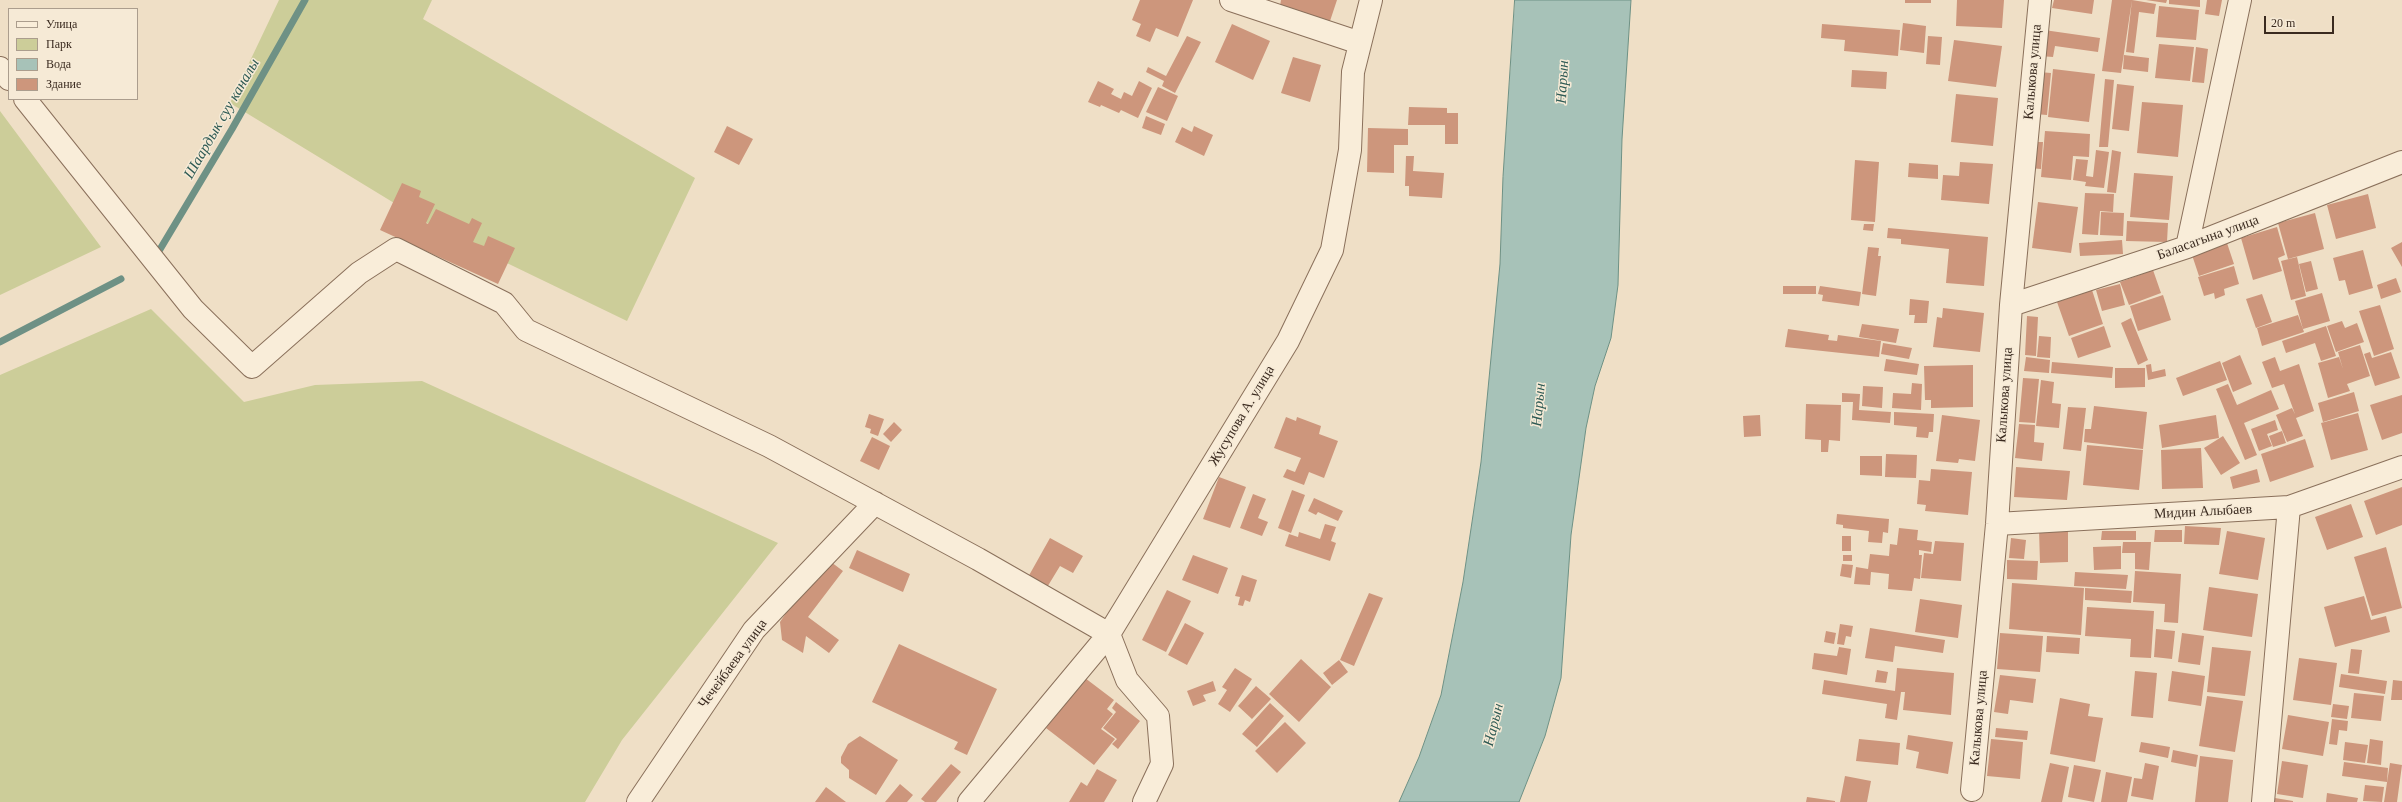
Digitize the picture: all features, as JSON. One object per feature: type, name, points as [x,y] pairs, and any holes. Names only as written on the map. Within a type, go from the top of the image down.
[{"type":"street","points":[[1231,0],[1360,42]]},
{"type":"street","name":"Жусупова А. улица","points":[[969,802],[1109,634],[1288,341],[1332,250],[1350,150],[1353,72],[1371,0]]},
{"type":"street","name":"Калыкова улица","points":[[1972,790],[1997,524],[2011,305],[2040,0]]},
{"type":"street","points":[[2187,247],[2240,0]]},
{"type":"street","points":[[0,68],[8,78]]},
{"type":"street","points":[[26,100],[193,309],[252,367],[359,273],[396,250],[504,303],[526,330],[769,446],[978,558],[1109,634],[1127,680],[1158,716],[1162,764],[1144,802]]},
{"type":"street","name":"Баласагына улица","points":[[2011,305],[2187,247],[2402,162]]},
{"type":"street","name":"Мидин Алыбаев","points":[[1997,524],[2289,507],[2402,467]]},
{"type":"street","name":"Чечейбаева улица","points":[[638,802],[754,630],[875,503]]},
{"type":"street","points":[[2263,802],[2289,507]]},
{"type":"green space","points":[[279,0],[432,0],[423,19],[695,178],[627,321],[482,251],[468,248],[230,103]]},
{"type":"green space","points":[[0,111],[101,247],[0,295]]},
{"type":"green space","points":[[151,309],[244,402],[315,385],[422,381],[778,543],[622,740],[585,802],[0,802],[0,375]]},
{"type":"water","name":"Нарын","points":[[1515,0],[1631,0],[1622,139],[1618,285],[1611,338],[1595,386],[1586,428],[1571,535],[1561,678],[1545,736],[1519,802],[1399,802],[1419,757],[1441,695],[1463,582],[1481,462],[1500,264],[1503,177]]},
{"type":"building","points":[[1140,0],[1193,0],[1178,37],[1156,28],[1150,42],[1136,36],[1141,24],[1132,20]]},
{"type":"building","points":[[1281,0],[1337,0],[1330,21],[1280,6]]},
{"type":"building","points":[[1905,0],[1931,0],[1931,3],[1905,3]]},
{"type":"building","points":[[1957,0],[2004,0],[2002,28],[1956,26]]},
{"type":"building","points":[[2054,0],[2094,0],[2092,14],[2052,8]]},
{"type":"building","points":[[2112,0],[2132,0],[2121,73],[2102,71]]},
{"type":"building","points":[[2132,0],[2156,4],[2154,14],[2139,12],[2134,53],[2126,52]]},
{"type":"building","points":[[2146,0],[2167,0],[2166,3]]},
{"type":"building","points":[[2169,0],[2200,0],[2200,7],[2169,4]]},
{"type":"building","points":[[2207,0],[2222,0],[2219,16],[2205,14]]},
{"type":"building","points":[[2159,6],[2199,10],[2196,40],[2156,37]]},
{"type":"building","points":[[1903,23],[1926,26],[1924,53],[1900,50]]},
{"type":"building","points":[[1232,24],[1270,41],[1253,80],[1215,62]]},
{"type":"building","points":[[1822,24],[1900,30],[1898,56],[1844,51],[1845,40],[1821,38]]},
{"type":"building","points":[[2044,30],[2100,38],[2098,52],[2055,46],[2053,57],[2040,56]]},
{"type":"building","points":[[1187,36],[1201,42],[1175,93],[1162,86],[1164,81],[1146,72],[1148,67],[1166,76]]},
{"type":"building","points":[[1928,36],[1942,37],[1940,65],[1926,64]]},
{"type":"building","points":[[1954,40],[2002,46],[1996,87],[1948,81]]},
{"type":"building","points":[[2159,44],[2194,47],[2190,81],[2155,78]]},
{"type":"building","points":[[2196,47],[2208,49],[2204,83],[2192,82]]},
{"type":"building","points":[[2124,55],[2149,58],[2148,72],[2123,69]]},
{"type":"building","points":[[1293,57],[1321,65],[1310,102],[1281,93]]},
{"type":"building","points":[[2053,69],[2095,74],[2089,122],[2048,117]]},
{"type":"building","points":[[1852,70],[1887,72],[1886,89],[1851,87]]},
{"type":"building","points":[[2039,72],[2051,73],[2047,115],[2035,114]]},
{"type":"building","points":[[2105,79],[2114,80],[2108,147],[2099,147]]},
{"type":"building","points":[[1098,81],[1114,89],[1111,94],[1121,99],[1124,92],[1132,96],[1139,81],[1152,88],[1138,118],[1121,110],[1119,113],[1101,105],[1100,107],[1088,102]]},
{"type":"building","points":[[2117,84],[2134,86],[2129,131],[2112,129]]},
{"type":"building","points":[[1158,87],[1178,96],[1167,121],[1146,112]]},
{"type":"building","points":[[1956,94],[1998,98],[1993,146],[1951,142]]},
{"type":"building","points":[[2142,102],[2183,105],[2178,157],[2137,153]]},
{"type":"building","points":[[1409,107],[1447,108],[1447,113],[1458,113],[1458,144],[1445,144],[1445,125],[1408,125]]},
{"type":"building","points":[[1146,116],[1165,124],[1161,135],[1142,128]]},
{"type":"building","points":[[727,126],[753,139],[739,165],[714,152]]},
{"type":"building","points":[[1194,126],[1213,135],[1204,156],[1175,142],[1182,127],[1192,132]]},
{"type":"building","points":[[1368,128],[1408,129],[1408,145],[1394,145],[1394,173],[1367,172]]},
{"type":"building","points":[[2045,131],[2090,134],[2089,157],[2073,156],[2071,180],[2041,177]]},
{"type":"building","points":[[2030,142],[2043,142],[2041,169],[2028,168]]},
{"type":"building","points":[[2096,150],[2109,152],[2104,188],[2085,186],[2086,182],[2073,180],[2076,159],[2088,160],[2086,176],[2093,177]]},
{"type":"building","points":[[2112,150],[2121,152],[2116,193],[2107,192]]},
{"type":"building","points":[[1406,156],[1414,156],[1413,171],[1444,173],[1442,198],[1409,196],[1409,186],[1405,186]]},
{"type":"building","points":[[1855,160],[1879,162],[1875,222],[1851,220]]},
{"type":"building","points":[[1960,162],[1993,164],[1989,204],[1941,200],[1943,175],[1959,176]]},
{"type":"building","points":[[1909,163],[1938,165],[1938,179],[1908,177]]},
{"type":"building","points":[[2134,173],[2173,176],[2169,220],[2130,217]]},
{"type":"building","points":[[402,183],[421,191],[419,197],[435,204],[426,223],[428,224],[436,209],[469,224],[472,218],[482,223],[473,242],[484,246],[488,236],[515,248],[498,284],[380,230]]},
{"type":"building","points":[[2085,193],[2114,194],[2113,212],[2100,211],[2098,235],[2082,234]]},
{"type":"building","points":[[2368,194],[2376,228],[2336,239],[2327,205]]},
{"type":"building","points":[[2038,202],[2078,207],[2071,253],[2032,248]]},
{"type":"building","points":[[2101,212],[2124,213],[2123,236],[2100,235]]},
{"type":"building","points":[[2315,213],[2324,249],[2288,259],[2278,223]]},
{"type":"building","points":[[2127,221],[2168,223],[2167,242],[2126,241]]},
{"type":"building","points":[[1864,224],[1874,224],[1873,231],[1863,230]]},
{"type":"building","points":[[2277,227],[2285,255],[2278,258],[2282,271],[2253,280],[2241,238]]},
{"type":"building","points":[[1888,228],[1988,237],[1984,286],[1946,283],[1949,249],[1901,244],[1901,239],[1887,238]]},
{"type":"building","points":[[2122,240],[2123,254],[2080,256],[2079,243]]},
{"type":"building","points":[[2402,242],[2402,267],[2391,248]]},
{"type":"building","points":[[2227,243],[2234,264],[2199,276],[2192,255]]},
{"type":"building","points":[[1868,247],[1879,248],[1878,256],[1881,256],[1876,296],[1862,294]]},
{"type":"building","points":[[2363,250],[2373,288],[2349,295],[2345,280],[2339,281],[2333,258]]},
{"type":"building","points":[[2297,257],[2306,296],[2291,300],[2281,261]]},
{"type":"building","points":[[2311,261],[2318,289],[2306,292],[2299,264]]},
{"type":"building","points":[[2234,266],[2239,284],[2224,289],[2225,295],[2215,299],[2214,293],[2204,296],[2198,277]]},
{"type":"building","points":[[2153,270],[2161,293],[2129,305],[2120,282]]},
{"type":"building","points":[[2396,278],[2401,292],[2381,299],[2377,285]]},
{"type":"building","points":[[2120,284],[2125,305],[2102,311],[2096,290]]},
{"type":"building","points":[[1783,286],[1816,286],[1816,294],[1783,294]]},
{"type":"building","points":[[1820,286],[1861,292],[1859,306],[1822,301],[1823,295],[1818,294]]},
{"type":"building","points":[[2092,290],[2103,324],[2069,336],[2057,302]]},
{"type":"building","points":[[2322,293],[2330,321],[2303,329],[2295,301]]},
{"type":"building","points":[[2262,294],[2272,322],[2256,328],[2246,299]]},
{"type":"building","points":[[2163,295],[2171,320],[2138,331],[2130,306]]},
{"type":"building","points":[[1910,299],[1929,301],[1927,323],[1914,323],[1915,315],[1909,315]]},
{"type":"building","points":[[2380,305],[2394,349],[2374,356],[2359,311]]},
{"type":"building","points":[[1943,308],[1984,313],[1980,352],[1933,347],[1937,317],[1942,318]]},
{"type":"building","points":[[2298,315],[2304,332],[2262,346],[2257,328]]},
{"type":"building","points":[[2027,316],[2038,317],[2036,356],[2025,355]]},
{"type":"building","points":[[2131,318],[2148,360],[2138,365],[2121,323]]},
{"type":"building","points":[[2342,321],[2345,328],[2357,323],[2364,342],[2336,352],[2327,326]]},
{"type":"building","points":[[1862,324],[1899,329],[1896,343],[1859,337]]},
{"type":"building","points":[[2104,326],[2111,347],[2078,358],[2071,338]]},
{"type":"building","points":[[2326,326],[2336,356],[2321,361],[2315,343],[2286,353],[2282,341]]},
{"type":"building","points":[[1788,329],[1829,335],[1828,340],[1837,341],[1838,335],[1881,341],[1879,357],[1785,347]]},
{"type":"building","points":[[2039,336],[2051,337],[2050,358],[2037,357]]},
{"type":"building","points":[[1883,343],[1912,348],[1909,359],[1881,354]]},
{"type":"building","points":[[2360,345],[2370,376],[2347,384],[2350,391],[2328,398],[2318,363],[2339,357],[2343,369],[2338,352]]},
{"type":"building","points":[[2370,352],[2372,358],[2391,352],[2400,378],[2375,386],[2364,354]]},
{"type":"building","points":[[2240,355],[2252,384],[2233,392],[2222,363]]},
{"type":"building","points":[[2026,357],[2050,360],[2049,373],[2024,371]]},
{"type":"building","points":[[2275,357],[2280,371],[2299,364],[2314,411],[2296,418],[2303,436],[2287,442],[2276,415],[2292,408],[2295,414],[2284,384],[2272,388],[2262,362]]},
{"type":"building","points":[[1886,359],[1919,364],[1917,375],[1884,371]]},
{"type":"building","points":[[2220,361],[2227,380],[2183,396],[2176,378]]},
{"type":"building","points":[[2052,362],[2113,367],[2112,378],[2051,373]]},
{"type":"building","points":[[2151,364],[2152,372],[2165,369],[2166,376],[2148,380],[2146,365]]},
{"type":"building","points":[[1973,365],[1973,407],[1931,408],[1931,400],[1925,400],[1924,366]]},
{"type":"building","points":[[2115,368],[2145,368],[2145,387],[2115,388]]},
{"type":"building","points":[[2023,378],[2039,379],[2035,423],[2019,422]]},
{"type":"building","points":[[2041,380],[2054,382],[2052,403],[2061,404],[2059,428],[2036,426]]},
{"type":"building","points":[[1912,383],[1922,384],[1921,410],[1892,408],[1893,393],[1911,394]]},
{"type":"building","points":[[2228,384],[2237,405],[2271,390],[2279,409],[2244,423],[2257,455],[2245,460],[2216,389]]},
{"type":"building","points":[[1863,386],[1883,387],[1882,408],[1862,406]]},
{"type":"building","points":[[2354,392],[2359,411],[2323,422],[2318,403]]},
{"type":"building","points":[[1842,393],[1860,394],[1859,410],[1891,412],[1890,423],[1852,420],[1853,402],[1842,402]]},
{"type":"building","points":[[2402,395],[2402,433],[2382,440],[2370,405]]},
{"type":"building","points":[[1806,404],[1841,405],[1840,441],[1829,440],[1828,452],[1821,452],[1821,440],[1805,439]]},
{"type":"building","points":[[2094,406],[2147,412],[2143,449],[2084,442],[2085,429],[2091,429]]},
{"type":"building","points":[[2068,407],[2086,408],[2081,451],[2063,449]]},
{"type":"building","points":[[1894,412],[1934,414],[1933,432],[1929,432],[1928,438],[1916,437],[1917,427],[1894,425]]},
{"type":"building","points":[[2358,413],[2368,450],[2331,460],[2321,423]]},
{"type":"building","points":[[869,414],[884,419],[878,436],[870,433],[871,429],[865,427]]},
{"type":"building","points":[[1760,415],[1761,436],[1744,437],[1743,416]]},
{"type":"building","points":[[1942,415],[1980,420],[1975,461],[1959,459],[1958,463],[1936,461]]},
{"type":"building","points":[[2216,415],[2219,438],[2162,448],[2159,425]]},
{"type":"building","points":[[1286,417],[1296,421],[1297,417],[1321,426],[1319,434],[1338,441],[1324,478],[1309,472],[1304,485],[1283,477],[1287,469],[1295,472],[1301,458],[1274,448]]},
{"type":"building","points":[[2275,420],[2278,430],[2267,434],[2272,446],[2259,451],[2251,429]]},
{"type":"building","points":[[894,422],[902,430],[891,442],[883,434]]},
{"type":"building","points":[[2019,424],[2035,425],[2034,442],[2044,443],[2042,461],[2015,458]]},
{"type":"building","points":[[2282,431],[2286,443],[2273,447],[2269,436]]},
{"type":"building","points":[[2223,436],[2240,463],[2221,475],[2204,448]]},
{"type":"building","points":[[872,437],[890,446],[879,470],[860,461]]},
{"type":"building","points":[[2305,439],[2314,467],[2270,482],[2261,454]]},
{"type":"building","points":[[2087,445],[2143,450],[2139,490],[2083,485]]},
{"type":"building","points":[[2201,448],[2203,488],[2162,489],[2161,450]]},
{"type":"building","points":[[1886,454],[1917,455],[1916,478],[1885,477]]},
{"type":"building","points":[[1860,456],[1882,456],[1882,476],[1860,475]]},
{"type":"building","points":[[2016,467],[2070,471],[2067,500],[2014,497]]},
{"type":"building","points":[[1931,469],[1972,472],[1968,515],[1925,511],[1926,505],[1917,504],[1919,480],[1930,481]]},
{"type":"building","points":[[2257,469],[2260,482],[2233,489],[2230,477]]},
{"type":"building","points":[[1219,477],[1246,487],[1230,528],[1203,519]]},
{"type":"building","points":[[2402,487],[2402,525],[2376,535],[2364,501]]},
{"type":"building","points":[[1292,490],[1305,495],[1291,533],[1278,528]]},
{"type":"building","points":[[1253,494],[1266,499],[1258,518],[1268,522],[1262,536],[1240,528]]},
{"type":"building","points":[[1314,498],[1343,511],[1338,521],[1318,512],[1316,515],[1308,511]]},
{"type":"building","points":[[2351,504],[2363,537],[2327,550],[2315,517]]},
{"type":"building","points":[[1837,514],[1889,519],[1888,533],[1883,532],[1882,543],[1868,542],[1869,531],[1843,528],[1843,525],[1836,524]]},
{"type":"building","points":[[1325,524],[1336,527],[1331,541],[1336,543],[1330,561],[1285,546],[1289,534],[1298,537],[1299,532],[1320,539]]},
{"type":"building","points":[[2185,526],[2221,528],[2219,545],[2184,544]]},
{"type":"building","points":[[1899,528],[1918,530],[1917,540],[1932,542],[1931,552],[1919,550],[1919,555],[1922,555],[1920,579],[1914,578],[1912,591],[1888,589],[1889,574],[1871,572],[1870,585],[1854,584],[1856,567],[1868,569],[1870,554],[1889,556],[1890,544],[1897,545]]},
{"type":"building","points":[[2068,529],[2068,562],[2040,563],[2039,530]]},
{"type":"building","points":[[2155,530],[2182,530],[2182,542],[2154,542]]},
{"type":"building","points":[[2102,531],[2136,531],[2136,540],[2101,540]]},
{"type":"building","points":[[2227,531],[2265,538],[2258,580],[2219,574]]},
{"type":"building","points":[[1842,536],[1851,536],[1851,551],[1842,551]]},
{"type":"building","points":[[1050,538],[1083,556],[1073,573],[1060,566],[1046,589],[1027,579]]},
{"type":"building","points":[[2011,538],[2026,540],[2024,559],[2009,558]]},
{"type":"building","points":[[1935,541],[1964,543],[1961,581],[1921,578],[1924,553],[1933,554]]},
{"type":"building","points":[[2123,542],[2151,542],[2149,570],[2135,569],[2135,553],[2122,553]]},
{"type":"building","points":[[2121,546],[2121,569],[2094,570],[2093,547]]},
{"type":"building","points":[[2386,547],[2402,608],[2372,616],[2354,557]]},
{"type":"building","points":[[857,550],[910,574],[903,592],[849,568]]},
{"type":"building","points":[[1193,555],[1228,568],[1218,594],[1182,580]]},
{"type":"building","points":[[1843,555],[1852,555],[1852,561],[1843,561]]},
{"type":"building","points":[[2007,560],[2038,561],[2037,580],[2007,579]]},
{"type":"building","points":[[831,562],[843,571],[808,617],[839,640],[829,653],[806,636],[803,653],[782,640],[780,622],[810,577],[818,580]]},
{"type":"building","points":[[1842,564],[1853,565],[1851,578],[1840,576]]},
{"type":"building","points":[[2135,571],[2181,574],[2178,623],[2164,622],[2165,604],[2133,602]]},
{"type":"building","points":[[2075,572],[2128,575],[2126,589],[2074,586]]},
{"type":"building","points":[[1242,575],[1257,580],[1250,602],[1245,600],[1243,606],[1238,605],[1240,597],[1235,596]]},
{"type":"building","points":[[2012,583],[2084,588],[2081,635],[2009,629]]},
{"type":"building","points":[[2209,587],[2258,594],[2252,637],[2203,630]]},
{"type":"building","points":[[2085,588],[2132,591],[2131,603],[2085,600]]},
{"type":"building","points":[[1167,590],[1191,601],[1166,652],[1142,640]]},
{"type":"building","points":[[1369,593],[1383,598],[1354,666],[1340,660]]},
{"type":"building","points":[[2364,596],[2371,620],[2386,616],[2390,632],[2335,647],[2324,607]]},
{"type":"building","points":[[1920,599],[1962,605],[1958,638],[1915,632]]},
{"type":"building","points":[[2087,607],[2154,611],[2151,658],[2130,657],[2131,639],[2085,636]]},
{"type":"building","points":[[1185,623],[1204,633],[1187,665],[1168,655]]},
{"type":"building","points":[[1840,624],[1853,626],[1851,637],[1846,636],[1844,645],[1837,644]]},
{"type":"building","points":[[1870,628],[1945,640],[1943,653],[1895,646],[1893,662],[1865,658]]},
{"type":"building","points":[[2156,629],[2175,631],[2172,659],[2154,657]]},
{"type":"building","points":[[1826,631],[1836,633],[1834,644],[1824,642]]},
{"type":"building","points":[[2000,633],[2043,636],[2040,672],[1997,669]]},
{"type":"building","points":[[2182,633],[2204,636],[2200,665],[2178,662]]},
{"type":"building","points":[[2047,636],[2080,638],[2079,654],[2046,652]]},
{"type":"building","points":[[899,644],[997,689],[967,755],[954,749],[958,742],[872,702]]},
{"type":"building","points":[[1839,647],[1851,649],[1847,675],[1812,669],[1814,653],[1837,656]]},
{"type":"building","points":[[2212,647],[2251,651],[2245,696],[2207,692]]},
{"type":"building","points":[[2351,649],[2362,650],[2359,674],[2348,673]]},
{"type":"building","points":[[2299,658],[2337,663],[2331,705],[2293,700]]},
{"type":"building","points":[[1301,659],[1331,687],[1299,722],[1269,694]]},
{"type":"building","points":[[1339,660],[1348,672],[1332,685],[1323,673]]},
{"type":"building","points":[[1235,668],[1252,679],[1230,712],[1218,704],[1227,690],[1222,687]]},
{"type":"building","points":[[1897,668],[1954,673],[1951,715],[1903,710],[1905,692],[1901,692],[1897,720],[1885,718],[1887,704],[1822,694],[1824,680],[1895,691]]},
{"type":"building","points":[[1877,670],[1888,672],[1886,683],[1875,682]]},
{"type":"building","points":[[2135,671],[2157,673],[2153,718],[2131,716]]},
{"type":"building","points":[[2172,671],[2205,676],[2201,706],[2168,701]]},
{"type":"building","points":[[2341,674],[2387,681],[2385,694],[2339,687]]},
{"type":"building","points":[[2000,675],[2036,679],[2033,703],[2010,700],[2008,714],[1994,712]]},
{"type":"building","points":[[1085,678],[1114,700],[1107,709],[1113,714],[1101,729],[1115,739],[1094,765],[1046,728]]},
{"type":"building","points":[[2393,680],[2402,681],[2402,700],[2391,700]]},
{"type":"building","points":[[1213,681],[1216,691],[1203,695],[1206,701],[1193,706],[1187,691]]},
{"type":"building","points":[[1256,686],[1271,699],[1252,719],[1238,706]]},
{"type":"building","points":[[2354,693],[2384,696],[2381,721],[2351,718]]},
{"type":"building","points":[[2207,696],[2243,701],[2235,752],[2199,746]]},
{"type":"building","points":[[2060,698],[2090,704],[2088,716],[2103,718],[2095,762],[2050,754]]},
{"type":"building","points":[[1116,702],[1140,721],[1118,749],[1112,744],[1117,739],[1103,728],[1116,712],[1112,708]]},
{"type":"building","points":[[1270,703],[1284,716],[1257,747],[1242,734]]},
{"type":"building","points":[[2333,704],[2349,706],[2347,719],[2331,717]]},
{"type":"building","points":[[2288,715],[2329,722],[2323,756],[2282,749]]},
{"type":"building","points":[[2332,719],[2348,721],[2347,731],[2339,730],[2337,745],[2329,744]]},
{"type":"building","points":[[1285,722],[1306,743],[1277,773],[1255,751]]},
{"type":"building","points":[[1996,728],[2028,731],[2027,740],[1995,737]]},
{"type":"building","points":[[1908,735],[1953,742],[1948,774],[1916,768],[1919,752],[1906,749]]},
{"type":"building","points":[[860,736],[898,760],[876,795],[849,778],[849,770],[841,763],[841,757],[848,744]]},
{"type":"building","points":[[1859,739],[1900,743],[1898,765],[1856,761]]},
{"type":"building","points":[[1991,739],[2023,742],[2020,779],[1987,776]]},
{"type":"building","points":[[2370,739],[2383,741],[2381,765],[2367,763]]},
{"type":"building","points":[[2141,742],[2170,747],[2168,758],[2139,752]]},
{"type":"building","points":[[2345,742],[2368,745],[2365,763],[2343,760]]},
{"type":"building","points":[[2173,750],[2198,755],[2196,767],[2171,762]]},
{"type":"building","points":[[2200,756],[2233,760],[2228,802],[2195,802]]},
{"type":"building","points":[[2282,761],[2308,765],[2303,798],[2277,794]]},
{"type":"building","points":[[2344,762],[2388,768],[2387,782],[2342,776]]},
{"type":"building","points":[[2050,763],[2069,767],[2062,802],[2041,802]]},
{"type":"building","points":[[2145,763],[2159,766],[2153,800],[2131,796],[2134,778],[2142,779]]},
{"type":"building","points":[[2390,763],[2402,765],[2397,802],[2384,802]]},
{"type":"building","points":[[951,764],[961,772],[936,802],[925,802],[921,799]]},
{"type":"building","points":[[2074,765],[2101,770],[2094,802],[2068,797]]},
{"type":"building","points":[[1097,769],[1117,780],[1104,802],[1069,802],[1081,782],[1087,786]]},
{"type":"building","points":[[2106,772],[2132,777],[2127,802],[2101,802]]},
{"type":"building","points":[[1845,776],[1871,781],[1867,802],[1840,802]]},
{"type":"building","points":[[900,784],[913,795],[907,802],[885,802]]},
{"type":"building","points":[[2365,785],[2384,787],[2382,802],[2363,801]]},
{"type":"building","points":[[826,787],[846,802],[815,802]]},
{"type":"building","points":[[2327,793],[2358,798],[2357,802],[2326,802]]},
{"type":"building","points":[[1807,797],[1835,801],[1835,802],[1806,802]]},
{"type":"building","points":[[2275,798],[2293,801],[2293,802],[2275,802]]},
{"type":"waterway","name":"Шаардык суу каналы","points":[[159,251],[232,129],[305,0]]},
{"type":"waterway","name":"Шаардык суу каналы","points":[[0,342],[121,279]]}]
